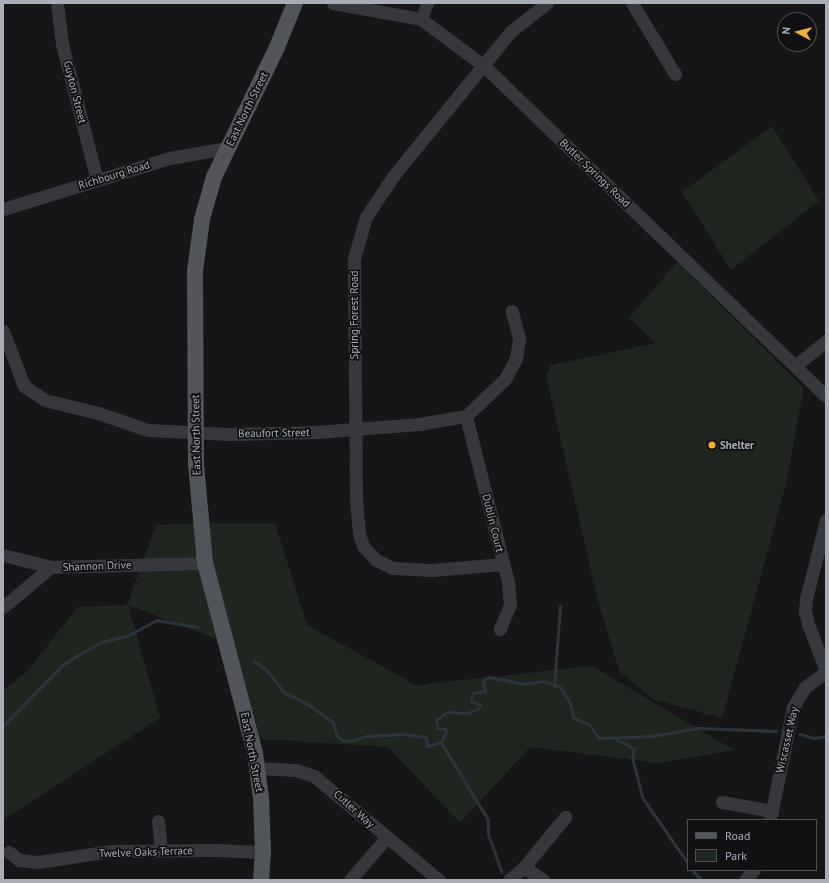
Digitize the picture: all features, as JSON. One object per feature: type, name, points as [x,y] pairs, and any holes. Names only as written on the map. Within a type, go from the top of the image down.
[{"type":"main road","name":"East North Street","points":[[261,880],[263,852],[258,768],[205,563],[195,433],[194,290],[196,252],[212,183],[227,148],[277,47],[295,3]]},
{"type":"street","name":"Guyton Street","points":[[57,3],[62,44],[97,180]]},
{"type":"street","name":"Butler Springs Road","points":[[333,3],[421,19],[483,65],[826,396]]},
{"type":"street","points":[[421,19],[427,3]]},
{"type":"street","name":"Spring Forest Road","points":[[503,564],[414,570],[393,568],[376,560],[363,546],[359,534],[355,429],[353,289],[356,249],[362,227],[394,175],[511,32],[547,3]]},
{"type":"street","points":[[632,3],[675,74]]},
{"type":"street","name":"Richbourg Road","points":[[3,209],[170,158],[227,148]]},
{"type":"street","points":[[466,416],[489,396],[512,366],[517,354],[519,338],[512,311]]},
{"type":"street","name":"Beaufort Street","points":[[3,332],[21,380],[36,396],[98,413],[148,430],[195,433],[274,434],[419,424],[466,416]]},
{"type":"street","points":[[795,366],[826,341]]},
{"type":"street","name":"Dublin Court","points":[[466,416],[503,564],[510,605],[500,629]]},
{"type":"street","points":[[826,520],[806,599],[805,611],[808,624],[826,672]]},
{"type":"street","points":[[3,556],[51,567]]},
{"type":"street","name":"Shannon Drive","points":[[3,607],[51,567],[205,563]]},
{"type":"street","name":"Wiscasset Way","points":[[771,815],[793,707],[805,687],[826,672]]},
{"type":"street","name":"Cutler Way","points":[[258,768],[296,770],[314,776],[386,838],[440,880]]},
{"type":"street","points":[[722,802],[771,815]]},
{"type":"street","points":[[509,880],[524,867],[565,817]]},
{"type":"street","points":[[158,821],[161,850]]},
{"type":"street","points":[[350,880],[386,838]]},
{"type":"street","name":"Twelve Oaks Terrace","points":[[9,852],[19,860],[38,862],[112,851],[161,850],[263,852]]},
{"type":"street","points":[[524,867],[543,880]]},
{"type":"street","points":[[746,880],[753,871]]},
{"type":"green space","points":[[772,126],[819,201],[731,270],[682,192]]},
{"type":"green space","points":[[677,262],[804,388],[786,484],[722,718],[653,699],[619,671],[596,593],[546,376],[551,365],[656,343],[629,318]]},
{"type":"green space","points":[[275,523],[307,625],[416,685],[592,666],[734,750],[659,763],[530,747],[460,823],[388,747],[244,738],[222,641],[128,605],[160,718],[3,820],[3,690],[29,670],[77,607],[127,605],[156,525]]},
{"type":"waterway","points":[[554,686],[560,606]]},
{"type":"waterway","points":[[3,726],[65,663],[101,642],[127,636],[157,620],[197,627]]},
{"type":"waterway","points":[[254,661],[267,670],[284,692],[308,704],[333,722],[337,735],[343,741],[350,741],[366,736],[401,734],[426,737],[428,746],[441,742],[446,732],[445,729],[438,729],[436,720],[447,712],[467,713],[478,709],[480,705],[472,702],[471,697],[473,693],[485,691],[483,681],[489,677],[524,684],[543,681],[560,687],[570,702],[574,718],[590,725],[599,738],[652,736],[699,728],[776,731]]},
{"type":"waterway","points":[[800,734],[814,738],[826,736]]},
{"type":"waterway","points":[[617,739],[634,749],[633,759],[643,798],[687,862]]},
{"type":"waterway","points":[[441,742],[488,819],[489,836],[502,872]]},
{"type":"waterway","points":[[693,871],[702,880]]},
{"type":"place","name":"Shelter","points":[[712,445]]}]
